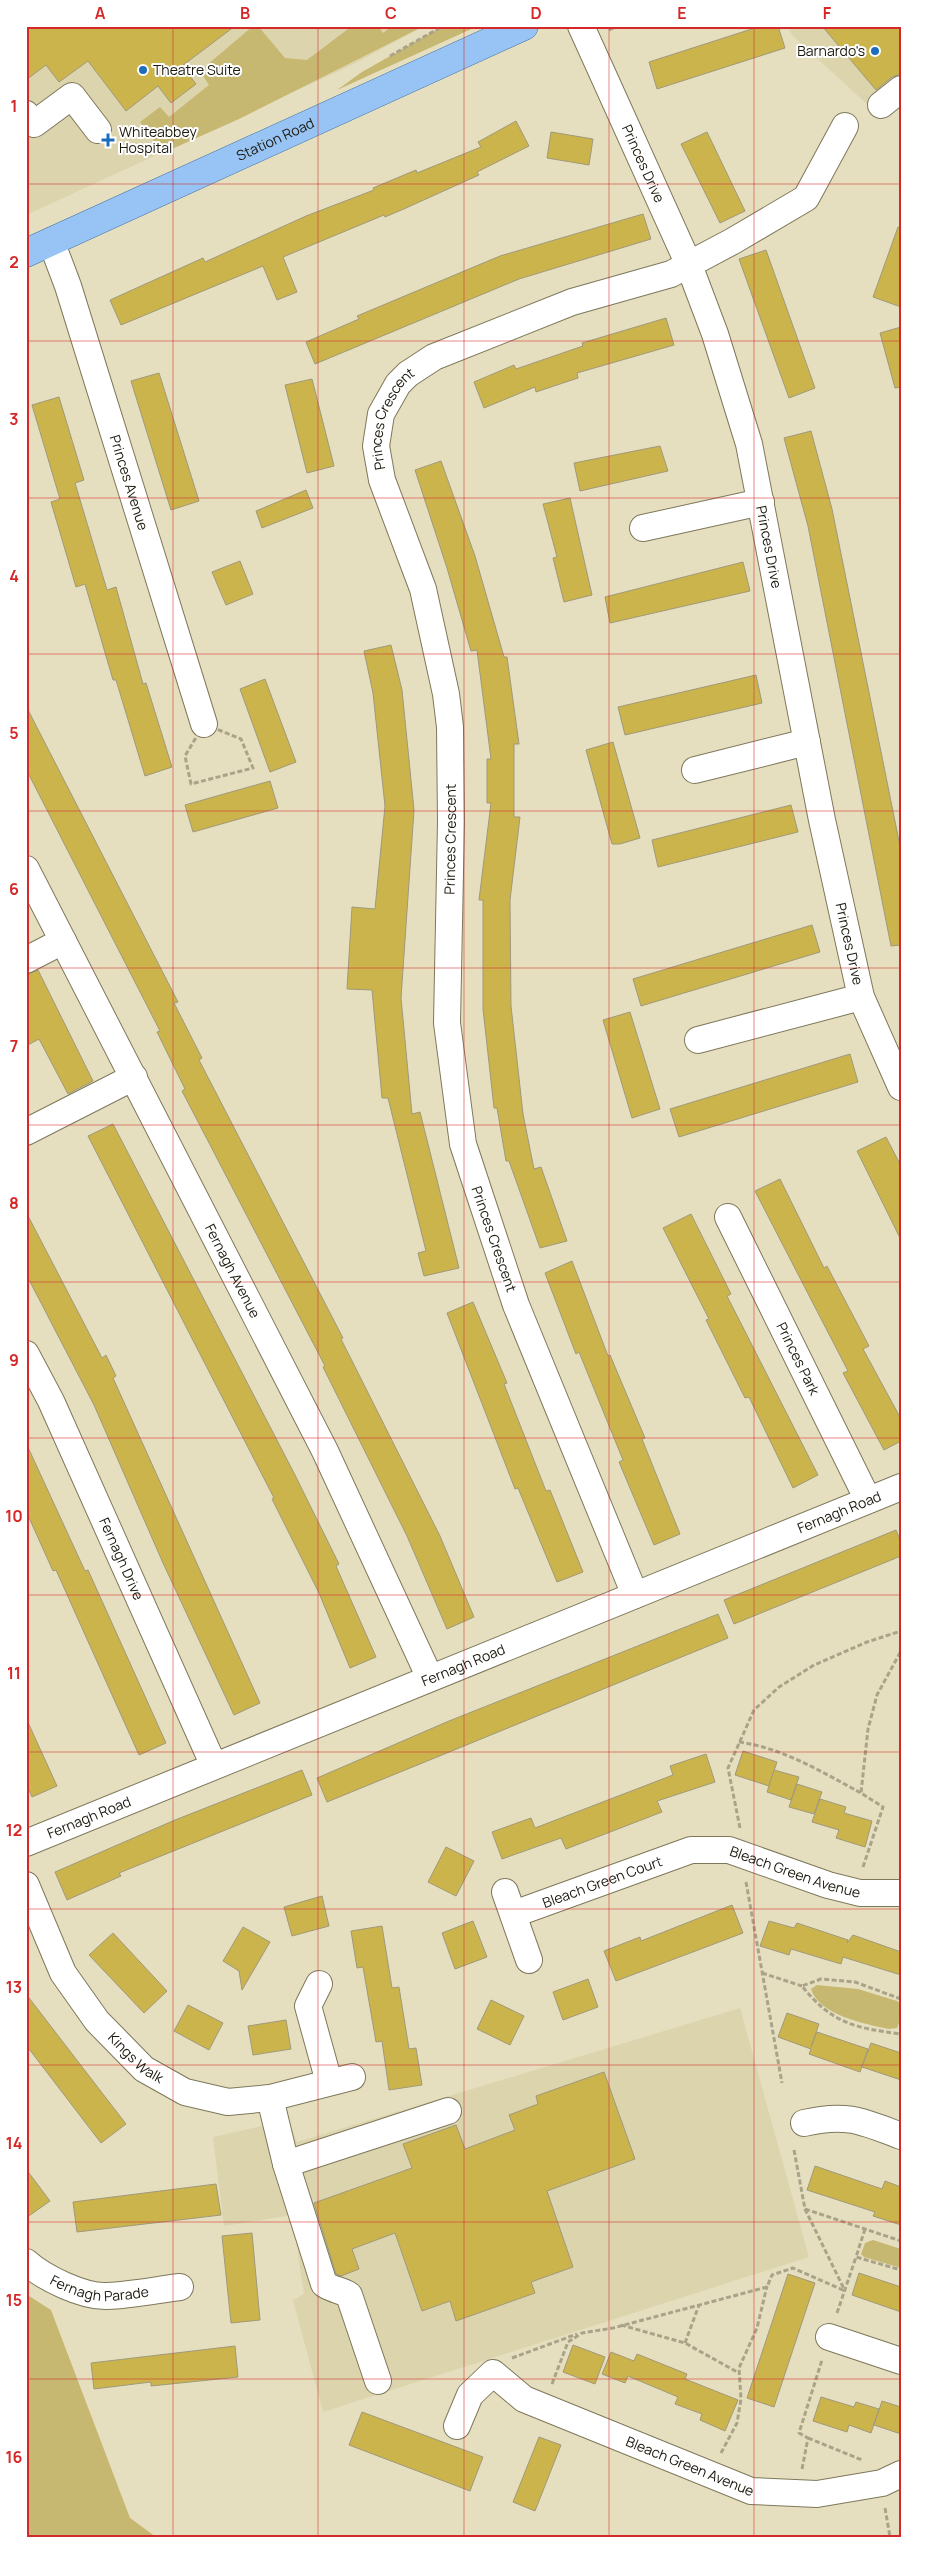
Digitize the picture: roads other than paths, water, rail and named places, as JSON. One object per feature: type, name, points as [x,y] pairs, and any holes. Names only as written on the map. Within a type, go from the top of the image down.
[{"type":"main road","name":"Station Road","points":[[26,252],[524,26]]},
{"type":"street","name":"Princes Drive","points":[[581,26],[689,265],[715,334],[750,444],[807,742],[861,997],[901,1087]]},
{"type":"street","points":[[26,114],[34,124],[72,96],[98,130]]},
{"type":"street","name":"Princes Crescent","points":[[635,1595],[516,1305],[462,1144],[447,1023],[451,822],[450,727],[446,694],[423,589],[382,480],[376,446],[381,414],[398,384],[434,357],[572,302],[671,274],[689,265],[806,198],[845,126]]},
{"type":"street","name":"Princes Avenue","points":[[51,241],[68,286],[204,724]]},
{"type":"street","points":[[644,528],[761,502]]},
{"type":"street","points":[[695,770],[807,742]]},
{"type":"street","name":"Fernagh Avenue","points":[[26,870],[325,1451],[430,1678]]},
{"type":"street","points":[[26,960],[63,941]]},
{"type":"street","points":[[698,1040],[861,997]]},
{"type":"street","points":[[26,1132],[134,1077]]},
{"type":"street","name":"Princes Park","points":[[728,1217],[868,1500]]},
{"type":"street","name":"Fernagh Drive","points":[[26,1354],[51,1401],[214,1766]]},
{"type":"street","name":"Fernagh Road","points":[[26,1843],[901,1487]]},
{"type":"street","name":"Bleach Green Avenue","points":[[691,1850],[729,1850],[828,1886],[855,1892],[901,1893]]},
{"type":"street","name":"Bleach Green Court","points":[[529,1960],[510,1903],[691,1850]]},
{"type":"street","name":"Kings Walk","points":[[26,1885],[63,1973],[98,2021],[144,2069],[185,2092],[228,2102],[270,2098],[340,2080],[308,2006],[319,1984]]},
{"type":"street","points":[[270,2098],[286,2164],[324,2284],[332,2290],[342,2291],[349,2296],[378,2381]]},
{"type":"street","points":[[286,2164],[448,2111]]},
{"type":"street","points":[[804,2123],[828,2117],[854,2119],[901,2136]]},
{"type":"street","name":"Fernagh Parade","points":[[26,2262],[39,2273],[70,2287],[105,2296],[180,2287]]},
{"type":"street","points":[[830,2337],[901,2361]]},
{"type":"street","name":"Bleach Green Avenue","points":[[457,2426],[470,2395],[493,2373],[524,2399],[543,2408],[751,2491],[797,2495],[817,2494],[891,2479]]},
{"type":"place","name":"Barnardo's","points":[[875,51]]},
{"type":"place","name":"Theatre Suite","points":[[143,70]]},
{"type":"place","name":"Whiteabbey Hospital","points":[[108,140]]}]
